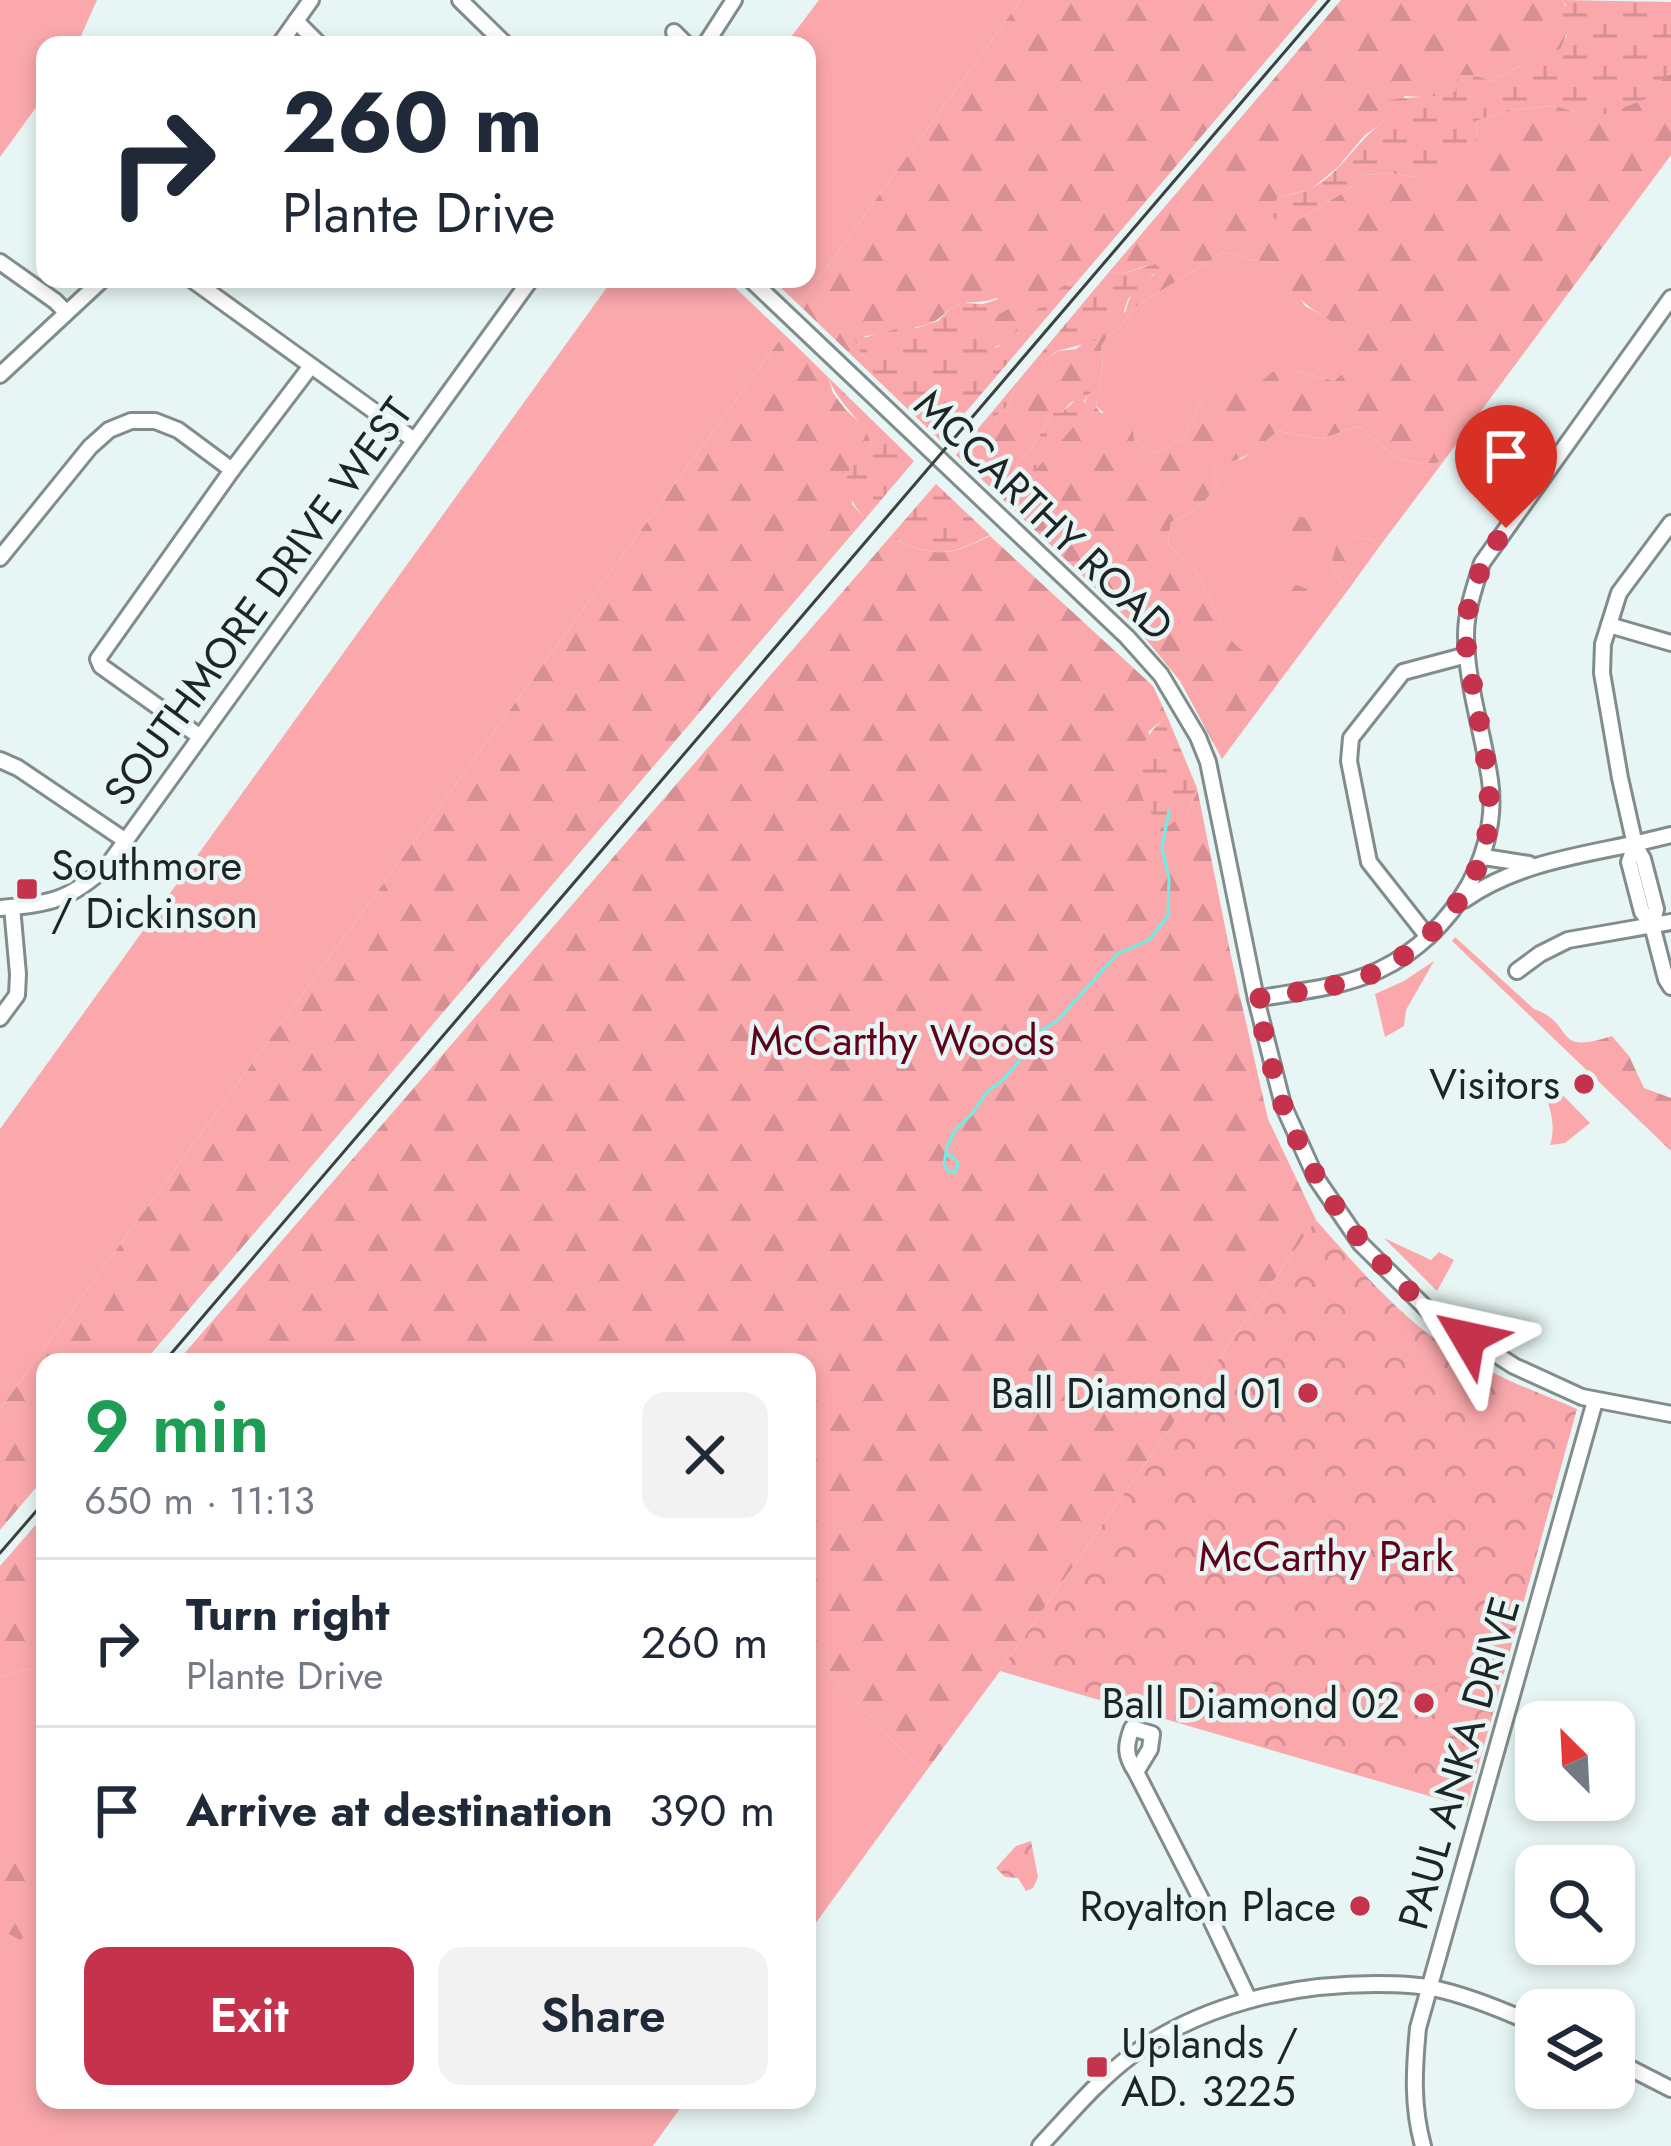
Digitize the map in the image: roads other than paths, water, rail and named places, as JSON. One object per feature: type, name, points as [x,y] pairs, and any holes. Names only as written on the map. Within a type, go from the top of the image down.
[{"type":"street","points":[[286,36],[311,0]]},
{"type":"street","points":[[460,0],[497,36]]},
{"type":"street","points":[[711,36],[734,0]]},
{"type":"street","points":[[296,22],[311,36]]},
{"type":"street","points":[[674,32],[678,36]]},
{"type":"street","points":[[0,262],[36,287]]},
{"type":"street","points":[[37,288],[66,312]]},
{"type":"street","points":[[0,375],[93,288]]},
{"type":"street","points":[[203,288],[414,440]]},
{"type":"street","name":"SOUTHMORE DRIVE WEST","points":[[6,908],[68,897],[108,866],[524,288]]},
{"type":"street","name":"MCCARTHY ROAD","points":[[759,288],[1127,637],[1161,675],[1208,762],[1283,1106],[1316,1178],[1361,1244],[1430,1312],[1514,1366],[1595,1401],[1671,1414]]},
{"type":"street","points":[[1256,999],[1366,976],[1427,938],[1455,906],[1484,856],[1491,787],[1467,655],[1468,609],[1482,563],[1671,298]]},
{"type":"street","points":[[199,736],[101,666],[98,659],[311,366]]},
{"type":"street","points":[[0,558],[90,447],[109,430],[130,421],[155,421],[178,430],[232,470]]},
{"type":"street","points":[[1671,523],[1618,592],[1603,644],[1602,673],[1634,845],[1643,859],[1656,909],[1652,925],[1671,987]]},
{"type":"street","points":[[1609,625],[1671,643]]},
{"type":"street","points":[[1427,938],[1369,862],[1349,761],[1352,738],[1403,672],[1467,655]]},
{"type":"street","points":[[0,760],[126,841]]},
{"type":"street","points":[[1455,906],[1482,887],[1534,864],[1671,835]]},
{"type":"street","points":[[1484,856],[1534,864]]},
{"type":"street","points":[[0,1018],[17,995],[18,974],[6,908]]},
{"type":"street","points":[[1517,971],[1568,940],[1671,922]]},
{"type":"street","name":"PAUL ANKA DRIVE","points":[[1423,2146],[1413,2083],[1418,2028],[1595,1401]]},
{"type":"street","points":[[1136,1772],[1249,2000]]},
{"type":"street","points":[[1040,2146],[1131,2056],[1183,2025],[1249,2000],[1336,1984],[1430,1987],[1515,2017]]},
{"type":"street","points":[[1635,2071],[1671,2089]]},
{"type":"waterway","points":[[946,1153],[956,1160],[955,1173],[944,1164],[947,1147],[955,1130],[1021,1059],[1030,1038],[1058,1020],[1117,954],[1149,940],[1168,916],[1169,878],[1162,848],[1169,811]]},
{"type":"railway","points":[[172,1353],[1329,0]]},
{"type":"railway","points":[[0,1553],[36,1511]]},
{"type":"place","name":"Southmore / Dickinson","points":[[27,889]]},
{"type":"place","name":"Visitors","points":[[1584,1084]]},
{"type":"place","name":"Ball Diamond 01","points":[[1308,1393]]},
{"type":"place","name":"Ball Diamond 02","points":[[1424,1703]]},
{"type":"place","name":"Royalton Place","points":[[1360,1906]]},
{"type":"place","name":"Uplands / AD. 3225","points":[[1097,2067]]},
{"type":"park label","name":"McCarthy Woods","points":[[902,1040]]},
{"type":"park label","name":"McCarthy Park","points":[[1326,1556]]}]
